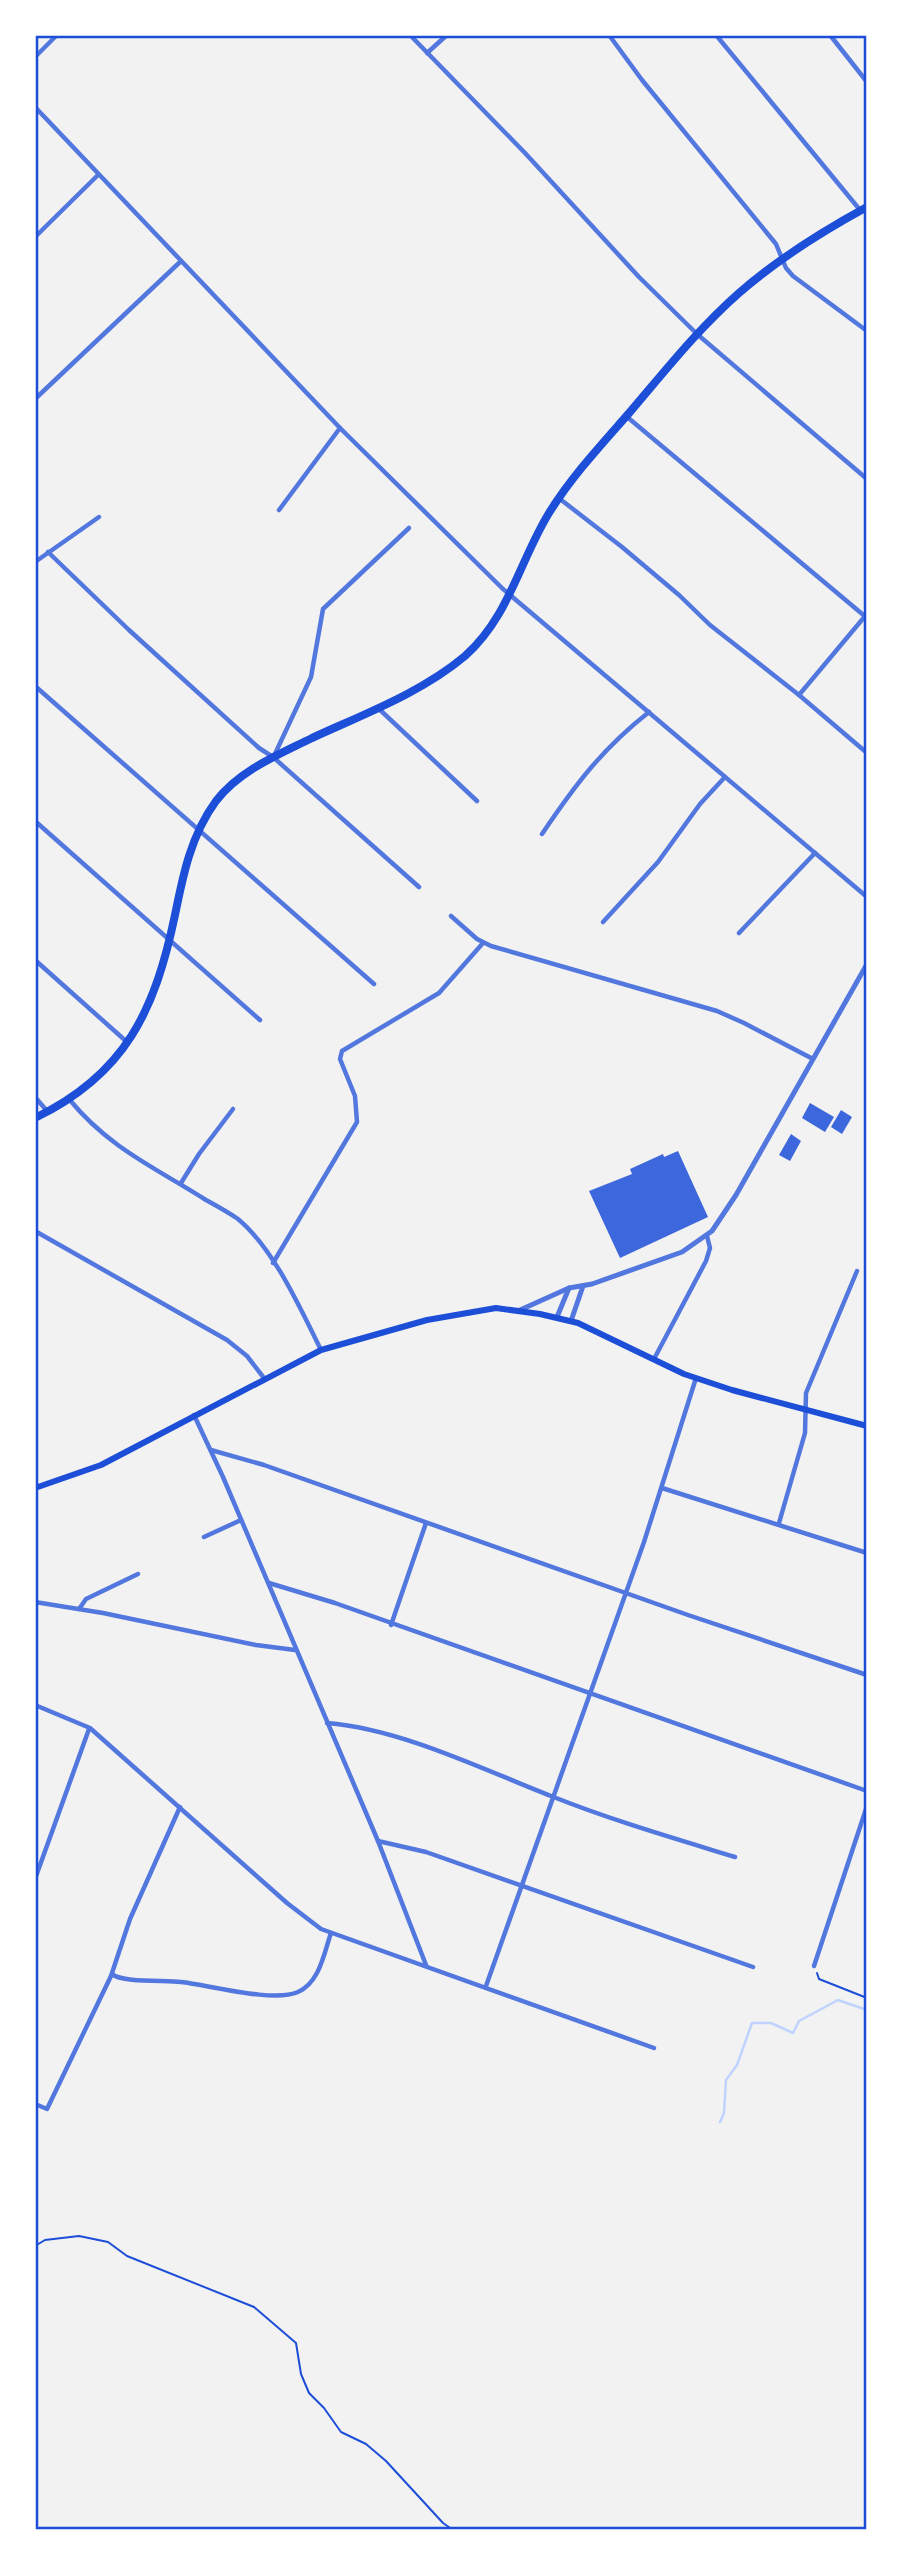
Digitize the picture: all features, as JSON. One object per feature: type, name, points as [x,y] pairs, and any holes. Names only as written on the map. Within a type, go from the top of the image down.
[{"type":"highway","points":[[35,1118],[69,1099],[107,1068],[128,1042],[155,993],[184,873],[199,829],[226,789],[274,757],[377,708],[433,678],[464,656],[489,631],[510,596],[537,534],[559,498],[697,334],[738,294],[782,259],[864,209]]},
{"type":"main road","points":[[35,1488],[101,1465],[321,1350],[379,1332],[484,1309],[520,1310],[571,1321],[696,1378],[867,1426]]},
{"type":"street","points":[[35,57],[57,35]]},
{"type":"street","points":[[410,35],[525,153],[639,277],[697,334],[867,479]]},
{"type":"street","points":[[427,53],[447,35]]},
{"type":"street","points":[[609,35],[653,94],[771,238],[786,268],[867,331]]},
{"type":"street","points":[[716,35],[864,209]]},
{"type":"street","points":[[830,35],[867,82]]},
{"type":"street","points":[[35,107],[340,428],[510,596],[867,897]]},
{"type":"street","points":[[35,237],[98,175]]},
{"type":"street","points":[[35,399],[180,262]]},
{"type":"street","points":[[626,416],[866,616],[799,695]]},
{"type":"street","points":[[279,510],[340,428]]},
{"type":"street","points":[[559,498],[612,539],[679,595],[710,625],[867,753]]},
{"type":"street","points":[[35,562],[99,517]]},
{"type":"street","points":[[274,757],[311,677],[323,609],[409,528]]},
{"type":"street","points":[[48,552],[259,748],[274,757],[419,887]]},
{"type":"street","points":[[35,686],[374,984]]},
{"type":"street","points":[[377,708],[477,801]]},
{"type":"street","points":[[542,834],[577,784],[616,738],[649,712]]},
{"type":"street","points":[[603,922],[658,862],[700,804],[725,777]]},
{"type":"street","points":[[35,821],[260,1020]]},
{"type":"street","points":[[739,933],[815,853]]},
{"type":"street","points":[[451,916],[483,943],[717,1011],[813,1059]]},
{"type":"street","points":[[273,1263],[357,1122],[355,1096],[340,1059],[342,1051],[439,993],[483,943]]},
{"type":"street","points":[[35,960],[128,1042]]},
{"type":"street","points":[[520,1310],[569,1288],[583,1286],[676,1254],[707,1236],[736,1195],[867,964]]},
{"type":"street","points":[[35,1097],[47,1112]]},
{"type":"street","points":[[69,1099],[101,1133],[145,1164],[236,1218],[257,1240],[273,1263],[321,1350]]},
{"type":"street","points":[[180,1183],[233,1109]]},
{"type":"street","points":[[35,1231],[227,1340],[247,1356],[264,1378]]},
{"type":"street","points":[[654,1359],[706,1261],[710,1248],[707,1236]]},
{"type":"street","points":[[779,1523],[805,1433],[806,1393],[857,1270]]},
{"type":"street","points":[[571,1321],[583,1286]]},
{"type":"street","points":[[557,1317],[569,1288]]},
{"type":"street","points":[[486,1986],[662,1488],[696,1378]]},
{"type":"street","points":[[194,1415],[269,1583],[378,1841],[426,1966]]},
{"type":"street","points":[[211,1450],[264,1465],[867,1675]]},
{"type":"street","points":[[662,1488],[867,1553]]},
{"type":"street","points":[[204,1537],[241,1520]]},
{"type":"street","points":[[391,1625],[427,1523]]},
{"type":"street","points":[[79,1609],[86,1600],[138,1574]]},
{"type":"street","points":[[269,1583],[335,1603],[867,1791]]},
{"type":"street","points":[[35,1602],[256,1645],[296,1650]]},
{"type":"street","points":[[35,1705],[89,1728],[310,1922],[331,1933],[654,2048]]},
{"type":"street","points":[[327,1723],[382,1732],[554,1797],[735,1857]]},
{"type":"street","points":[[35,1879],[89,1728]]},
{"type":"street","points":[[814,1966],[867,1806]]},
{"type":"street","points":[[35,2104],[47,2109],[112,1973],[130,1919],[180,1807]]},
{"type":"street","points":[[378,1841],[419,1850],[753,1967]]},
{"type":"street","points":[[112,1973],[122,1979],[155,1979],[266,1994],[290,1994],[313,1980],[331,1933]]},
{"type":"path","points":[[814,1966],[819,1979],[867,1998]]},
{"type":"path","points":[[35,2246],[45,2240],[79,2236],[108,2242],[127,2256],[254,2307],[296,2343],[301,2374],[309,2393],[341,2432],[366,2444],[453,2530]]},
{"type":"building","points":[[810,1103],[834,1117],[825,1132],[802,1118]]},
{"type":"building","points":[[841,1110],[852,1117],[842,1134],[831,1127]]},
{"type":"building","points":[[791,1134],[801,1141],[790,1161],[779,1155]]},
{"type":"building","points":[[678,1151],[708,1217],[620,1258],[589,1191],[632,1174],[630,1169],[663,1154],[664,1157]]},
{"type":"waterway","points":[[720,2122],[724,2113],[726,2080],[737,2065],[752,2023],[771,2023],[793,2033],[799,2021],[838,2000],[867,2010]]}]
